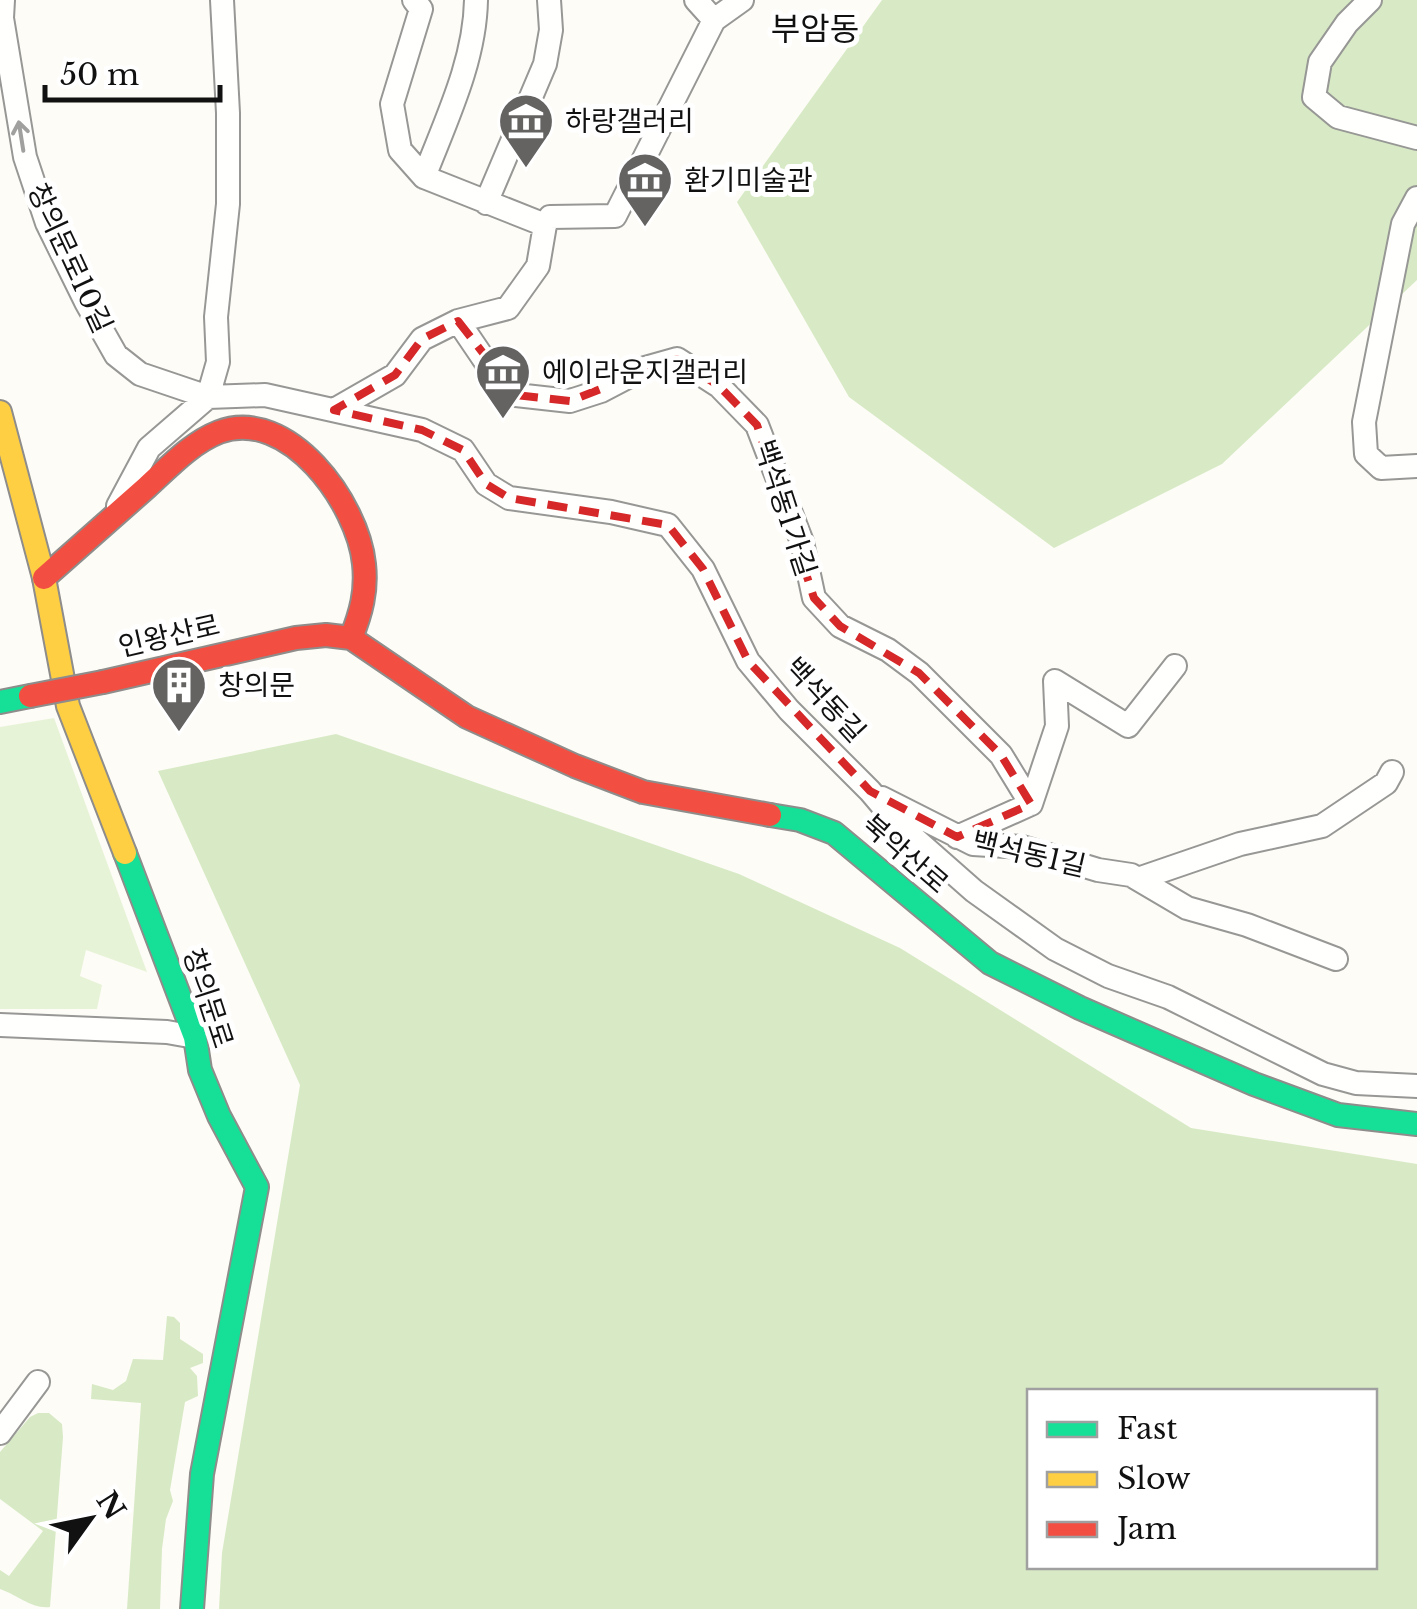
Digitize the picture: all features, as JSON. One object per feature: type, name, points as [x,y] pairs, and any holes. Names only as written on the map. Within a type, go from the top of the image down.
[{"type":"street","name":"창의문로10길","points":[[3,0],[2,18],[25,157],[46,223],[86,302],[116,356],[140,374],[208,397]]},
{"type":"street","points":[[114,514],[149,448],[208,397],[218,362],[216,318],[228,204],[222,0]]},
{"type":"street","points":[[414,0],[422,9],[392,104],[400,150],[424,176],[545,225]]},
{"type":"street","points":[[424,176],[476,30],[476,0]]},
{"type":"street","points":[[486,203],[545,64],[551,30],[550,0]]},
{"type":"street","points":[[696,0],[714,20]]},
{"type":"street","points":[[334,410],[395,375],[422,339],[458,321],[508,308],[538,266],[550,217],[615,216],[714,20],[742,0]]},
{"type":"street","points":[[1370,0],[1320,62],[1314,97],[1338,118],[1417,138]]},
{"type":"street","points":[[1417,198],[1404,224],[1364,422],[1366,454],[1381,468],[1417,466]]},
{"type":"street","name":"백석동1가길","points":[[458,321],[498,380],[516,395],[570,402],[644,368],[678,358],[719,386],[758,426],[802,542],[814,598],[840,626],[888,650],[919,673],[1001,755],[1031,804]]},
{"type":"street","name":"백석동길","points":[[208,397],[265,395],[422,430],[463,450],[486,484],[509,498],[611,512],[668,525],[703,569],[748,660],[789,710],[898,824],[974,891],[1055,948],[1108,976],[1168,997],[1323,1074],[1356,1083],[1417,1086]]},
{"type":"street","name":"창의문로","points":[[0,412],[44,578],[68,706],[194,1037],[200,1070],[257,1188],[202,1474],[192,1609]]},
{"type":"street","points":[[44,578],[198,442],[222,429],[255,426],[274,432],[324,474],[356,524],[366,594],[360,621],[351,638]]},
{"type":"street","name":"인왕산로","points":[[0,702],[296,638],[351,638]]},
{"type":"street","name":"북악산로","points":[[351,638],[468,717],[575,766],[644,792],[800,820],[834,833],[990,963],[1080,1008],[1254,1084],[1338,1115],[1417,1124]]},
{"type":"street","points":[[957,837],[1031,804],[1057,726],[1055,682],[1128,726],[1175,666]]},
{"type":"street","points":[[1138,879],[1240,844],[1322,826],[1386,783],[1392,772]]},
{"type":"street","name":"백석동1길","points":[[870,791],[973,844],[1022,847],[1138,879],[1187,908],[1248,925],[1336,959]]},
{"type":"street","points":[[0,1025],[168,1032],[194,1037]]},
{"type":"street","points":[[0,1432],[38,1382]]},
{"type":"highlighted area","points":[[458,321],[516,395],[570,401],[677,359],[719,386],[757,425],[814,598],[840,626],[919,673],[1001,755],[1031,804],[957,837],[870,791],[748,661],[703,569],[668,525],[509,498],[486,484],[463,450],[422,430],[334,410],[395,375],[422,339]]},
{"type":"green space","points":[[882,0],[1417,0],[1417,280],[1222,464],[1054,548],[849,397],[737,202]]},
{"type":"green space","points":[[54,718],[147,972],[86,950],[80,976],[102,985],[97,1009],[0,1009],[0,727]]},
{"type":"green space","points":[[336,734],[739,874],[900,948],[1191,1128],[1417,1164],[1417,1609],[219,1609],[222,1553],[300,1085],[158,771]]},
{"type":"green space","points":[[167,1316],[180,1323],[180,1339],[203,1354],[203,1363],[190,1368],[197,1376],[198,1396],[185,1402],[170,1490],[173,1501],[162,1549],[160,1609],[127,1609],[141,1403],[91,1399],[92,1384],[113,1390],[126,1381],[133,1359],[163,1360]]},
{"type":"green space","points":[[38,1413],[49,1413],[62,1424],[63,1437],[50,1607],[31,1604],[0,1589],[0,1570],[9,1576],[43,1531],[0,1499],[0,1452]]},
{"type":"traffic: fast","points":[[0,702],[30,696]]},
{"type":"traffic: fast","points":[[770,815],[800,820],[834,833],[990,963],[1080,1008],[1254,1084],[1338,1115],[1417,1124]]},
{"type":"traffic: fast","points":[[125,853],[195,1037],[200,1070],[219,1116],[257,1187],[202,1474],[192,1609]]},
{"type":"traffic: slow","points":[[0,412],[44,578],[68,706],[125,853]]},
{"type":"traffic: jam","points":[[44,578],[190,449],[219,432],[245,428],[270,433],[294,446],[315,465],[349,514],[365,574],[362,602],[351,638]]},
{"type":"traffic: jam","points":[[103,682],[296,638],[351,638],[467,717],[575,766],[643,792],[770,815]]},
{"type":"traffic: jam","points":[[30,696],[103,682]]},
{"type":"place","name":"하랑갤러리","points":[[526,170]]},
{"type":"place","name":"환기미술관","points":[[645,229]]},
{"type":"place","name":"에이라운지갤러리","points":[[503,421]]},
{"type":"place","name":"창의문","points":[[179,734]]},
{"type":"district","name":"부암동","points":[[815,29]]}]
